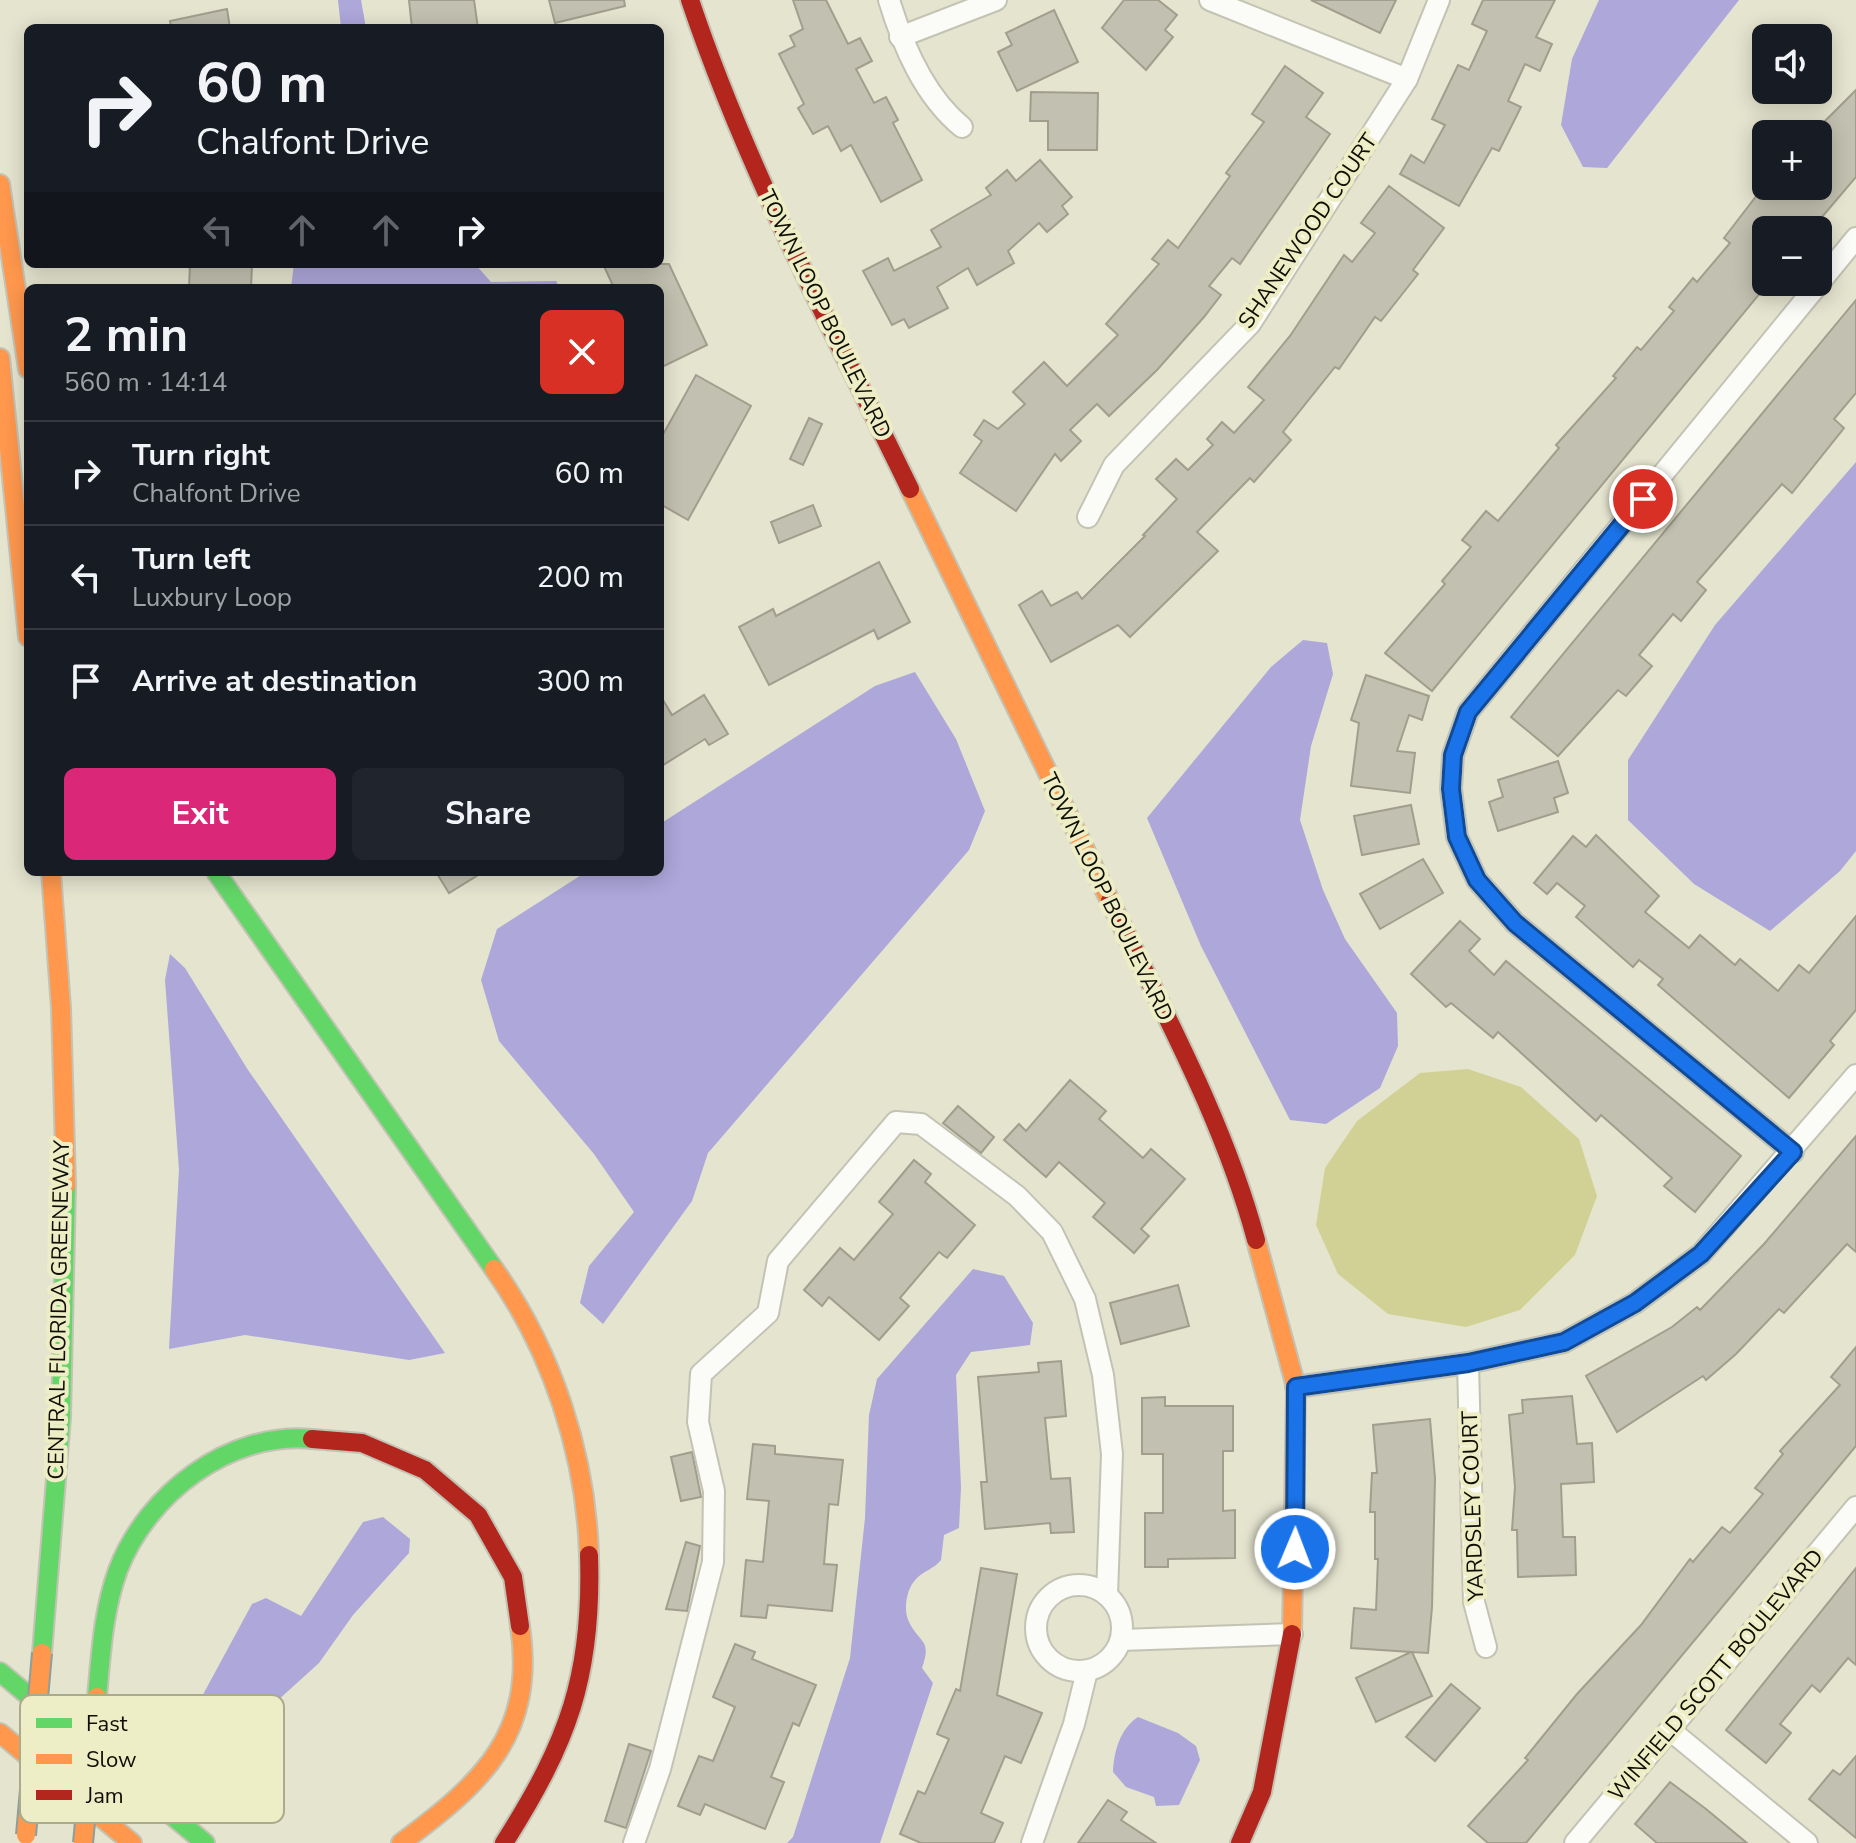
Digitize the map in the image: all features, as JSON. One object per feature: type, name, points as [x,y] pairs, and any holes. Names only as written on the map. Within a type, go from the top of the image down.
[{"type":"main road","name":"TOWN LOOP BOULEVARD","points":[[690,0],[717,81],[763,186],[1203,1093],[1243,1192],[1296,1387],[1292,1634],[1262,1792],[1240,1843]]},
{"type":"main road","points":[[0,184],[24,343]]},
{"type":"main road","points":[[0,358],[24,597]]},
{"type":"main road","name":"CENTRAL FLORIDA GREENEWAY","points":[[38,1695],[61,1417],[63,1311],[62,1099],[51,876]]},
{"type":"main road","points":[[219,876],[261,941],[519,1304],[543,1349],[559,1392],[587,1509],[589,1607],[572,1707],[526,1843]]},
{"type":"main road","points":[[97,1695],[103,1624],[112,1587],[125,1554],[144,1521],[171,1490],[201,1467],[239,1449],[278,1438],[326,1436],[363,1442],[398,1453],[430,1470],[460,1494],[483,1520],[506,1559],[518,1593],[525,1633],[524,1670],[515,1717],[501,1747],[461,1799],[401,1843]]},
{"type":"main road","points":[[0,1672],[28,1695]]},
{"type":"main road","points":[[0,1733],[20,1750]]},
{"type":"main road","points":[[504,1843],[549,1768]]},
{"type":"main road","points":[[11,1769],[20,1777]]},
{"type":"main road","points":[[75,1823],[99,1843]]},
{"type":"main road","points":[[83,1843],[85,1823]]},
{"type":"main road","points":[[108,1823],[132,1843]]},
{"type":"main road","points":[[163,1823],[203,1841]]},
{"type":"main road","points":[[181,1823],[203,1841]]},
{"type":"street","points":[[889,0],[900,37],[941,109],[962,127]]},
{"type":"street","points":[[900,37],[996,0]]},
{"type":"street","points":[[1210,0],[1407,79]]},
{"type":"street","name":"SHANEWOOD COURT","points":[[1088,517],[1114,465],[1250,324],[1407,79],[1439,0]]},
{"type":"street","points":[[1793,1152],[1515,923],[1477,880],[1457,837],[1451,789],[1453,755],[1468,712],[1856,238]]},
{"type":"street","points":[[1296,1387],[1468,1363],[1564,1342],[1635,1303],[1701,1254],[1793,1152],[1856,1075]]},
{"type":"street","points":[[634,1843],[660,1769],[713,1562],[714,1491],[698,1422],[701,1374],[768,1313],[778,1261],[896,1122],[921,1124],[1017,1196],[1052,1232],[1085,1299],[1103,1375],[1112,1454],[1107,1595]]},
{"type":"street","name":"YARDSLEY COURT","points":[[1468,1363],[1474,1602],[1486,1647]]},
{"type":"street","name":"WINFIELD SCOTT BOULEVARD","points":[[1575,1843],[1856,1507]]},
{"type":"street","points":[[1081,1585],[1107,1595],[1121,1616],[1121,1640],[1108,1660],[1087,1671],[1072,1671],[1047,1657],[1036,1631],[1037,1617],[1043,1604],[1067,1586],[1081,1585]]},
{"type":"street","points":[[1121,1640],[1292,1634]]},
{"type":"street","points":[[1032,1843],[1074,1724],[1087,1671]]},
{"type":"street","points":[[1670,1730],[1807,1843]]},
{"type":"green space","points":[[1468,1069],[1521,1087],[1579,1139],[1597,1196],[1575,1255],[1520,1310],[1466,1327],[1388,1314],[1338,1274],[1316,1225],[1325,1168],[1357,1121],[1420,1073]]},
{"type":"shaded area","points":[[338,0],[361,0],[365,24],[341,24]]},
{"type":"shaded area","points":[[1599,0],[1739,0],[1607,168],[1583,167],[1561,125],[1572,59]]},
{"type":"shaded area","points":[[294,268],[479,268],[491,282],[556,281],[558,284],[292,284]]},
{"type":"shaded area","points":[[1856,462],[1856,851],[1840,871],[1770,931],[1694,884],[1628,820],[1628,760],[1715,625]]},
{"type":"shaded area","points":[[1303,640],[1327,643],[1333,674],[1311,746],[1300,820],[1323,890],[1345,939],[1397,1013],[1398,1046],[1380,1088],[1326,1124],[1290,1120],[1201,946],[1147,818],[1271,667]]},
{"type":"shaded area","points":[[915,672],[956,739],[985,811],[969,850],[708,1153],[692,1201],[603,1324],[580,1303],[589,1266],[634,1212],[594,1154],[499,1041],[481,980],[497,929],[580,876],[664,876],[664,821],[875,686]]},
{"type":"shaded area","points":[[170,954],[185,968],[248,1070],[445,1353],[409,1360],[245,1335],[169,1349],[179,1170],[165,980]]},
{"type":"shaded area","points":[[973,1269],[1004,1276],[1033,1323],[1030,1345],[971,1352],[956,1375],[961,1487],[959,1528],[944,1535],[941,1560],[913,1583],[906,1606],[909,1622],[925,1647],[922,1668],[933,1683],[880,1843],[787,1843],[793,1837],[850,1658],[865,1518],[869,1415],[877,1379]]},
{"type":"shaded area","points":[[383,1517],[410,1539],[409,1553],[353,1615],[319,1663],[284,1695],[203,1695],[252,1604],[266,1598],[301,1616],[363,1522]]},
{"type":"shaded area","points":[[1138,1717],[1178,1733],[1196,1746],[1200,1760],[1179,1805],[1156,1806],[1154,1797],[1126,1787],[1113,1772],[1119,1741]]},
{"type":"building","points":[[409,0],[474,0],[477,24],[412,24]]},
{"type":"building","points":[[549,0],[624,0],[625,6],[555,23]]},
{"type":"building","points":[[793,0],[826,0],[848,44],[860,38],[872,61],[856,69],[874,103],[886,97],[898,120],[893,123],[922,180],[881,202],[851,145],[841,151],[828,126],[813,134],[798,108],[804,104],[779,54],[795,46],[790,36],[803,29]]},
{"type":"building","points":[[1124,0],[1158,0],[1177,15],[1165,30],[1173,37],[1146,70],[1102,28]]},
{"type":"building","points":[[1311,0],[1396,0],[1380,33]]},
{"type":"building","points":[[1483,0],[1555,0],[1536,37],[1552,44],[1540,71],[1525,64],[1508,101],[1521,107],[1499,151],[1492,148],[1459,206],[1400,174],[1411,155],[1424,163],[1445,125],[1432,119],[1458,65],[1469,70],[1487,31],[1472,24]]},
{"type":"building","points":[[227,9],[229,24],[170,24],[170,21]]},
{"type":"building","points":[[1054,10],[1078,62],[1017,91],[998,52],[1012,45],[1006,33]]},
{"type":"building","points":[[1285,66],[1323,93],[1306,117],[1330,134],[1240,264],[1232,258],[1209,286],[1221,295],[1204,317],[1157,370],[1109,416],[1097,404],[1070,430],[1081,441],[1061,461],[1055,454],[1016,511],[960,473],[982,441],[974,435],[984,420],[998,429],[1025,404],[1013,392],[1044,362],[1067,386],[1118,335],[1106,324],[1159,264],[1152,259],[1168,240],[1178,248],[1230,176],[1226,173],[1264,122],[1252,114]]},
{"type":"building","points":[[1856,90],[1856,177],[1823,216],[1752,216],[1752,296],[1758,296],[1432,691],[1385,653],[1445,584],[1442,581],[1471,547],[1462,540],[1486,511],[1498,521],[1559,448],[1556,445],[1616,378],[1613,376],[1637,347],[1641,350],[1674,311],[1669,307],[1693,278],[1697,282],[1730,243],[1724,238],[1753,200],[1832,200],[1832,120],[1826,120]]},
{"type":"building","points":[[1031,92],[1098,93],[1097,150],[1048,150],[1048,121],[1030,121]]},
{"type":"building","points":[[1040,160],[1072,197],[1062,206],[1068,214],[1047,232],[1039,223],[1008,251],[1014,263],[977,285],[968,268],[937,287],[948,308],[909,328],[904,319],[892,325],[863,271],[888,258],[894,271],[941,247],[931,230],[991,195],[986,188],[1007,170],[1016,181]]},
{"type":"building","points":[[1389,186],[1444,228],[1413,270],[1418,274],[1381,321],[1375,317],[1339,369],[1335,367],[1283,432],[1291,440],[1254,482],[1250,478],[1197,532],[1218,551],[1130,637],[1118,625],[1051,662],[1019,605],[1042,591],[1051,606],[1077,592],[1082,599],[1145,536],[1177,499],[1156,479],[1176,459],[1188,470],[1213,445],[1207,439],[1222,422],[1234,433],[1264,400],[1248,387],[1290,336],[1344,255],[1352,262],[1375,233],[1361,223]]},
{"type":"building","points":[[664,264],[669,264],[707,345],[664,366],[664,284],[612,284],[605,268],[664,268]]},
{"type":"building","points":[[190,268],[252,268],[251,284],[189,284]]},
{"type":"building","points":[[1856,300],[1856,393],[1834,419],[1844,428],[1792,493],[1782,484],[1697,582],[1706,590],[1681,621],[1673,614],[1639,655],[1652,666],[1626,696],[1618,690],[1558,756],[1511,717]]},
{"type":"building","points":[[696,375],[751,406],[688,520],[664,506],[664,433]]},
{"type":"building","points":[[809,418],[822,424],[803,465],[790,459]]},
{"type":"building","points":[[813,505],[821,526],[779,543],[771,522]]},
{"type":"building","points":[[879,562],[910,622],[878,639],[874,630],[769,685],[739,627],[773,609],[776,616]]},
{"type":"building","points":[[1366,675],[1429,696],[1422,720],[1409,715],[1397,751],[1415,753],[1410,793],[1351,786],[1359,723],[1351,720]]},
{"type":"building","points":[[704,695],[728,734],[709,745],[705,739],[664,765],[664,702],[672,715]]},
{"type":"building","points":[[1558,761],[1568,793],[1554,798],[1558,812],[1498,831],[1489,802],[1503,797],[1498,780]]},
{"type":"building","points":[[1411,805],[1419,844],[1362,855],[1354,816]]},
{"type":"building","points":[[1596,835],[1659,896],[1645,912],[1689,948],[1700,935],[1735,965],[1740,959],[1778,991],[1799,965],[1809,973],[1856,916],[1856,1010],[1830,1041],[1834,1045],[1789,1098],[1658,985],[1663,979],[1639,960],[1633,967],[1576,917],[1585,906],[1557,883],[1547,894],[1534,883],[1573,836],[1586,847]]},
{"type":"building","points":[[1423,859],[1443,893],[1380,929],[1360,894]]},
{"type":"building","points":[[438,876],[477,876],[449,893]]},
{"type":"building","points":[[1460,921],[1480,939],[1469,951],[1494,975],[1506,961],[1741,1156],[1695,1212],[1664,1186],[1672,1178],[1601,1115],[1596,1121],[1498,1032],[1493,1038],[1451,1003],[1446,1007],[1411,974]]},
{"type":"building","points":[[1070,1080],[1106,1111],[1099,1119],[1143,1158],[1151,1149],[1185,1179],[1141,1229],[1149,1236],[1134,1253],[1093,1217],[1105,1203],[1059,1162],[1046,1177],[1004,1140],[1019,1124],[1026,1131]]},
{"type":"building","points":[[958,1106],[994,1137],[981,1153],[943,1123]]},
{"type":"building","points":[[1856,1136],[1856,1252],[1847,1244],[1784,1313],[1779,1309],[1706,1380],[1703,1376],[1617,1432],[1586,1376],[1672,1327],[1697,1307],[1700,1310],[1764,1244]]},
{"type":"building","points":[[914,1160],[931,1174],[925,1182],[975,1225],[947,1258],[939,1252],[900,1298],[909,1306],[879,1340],[829,1297],[822,1306],[804,1290],[840,1248],[854,1260],[893,1214],[879,1202]]},
{"type":"building","points":[[1178,1285],[1189,1326],[1121,1344],[1110,1303]]},
{"type":"building","points":[[1856,1347],[1856,1446],[1526,1843],[1488,1843],[1468,1826],[1528,1760],[1525,1758],[1577,1694],[1641,1625],[1690,1559],[1693,1562],[1722,1527],[1730,1533],[1763,1494],[1755,1488],[1783,1454],[1780,1451],[1840,1385],[1831,1377]]},
{"type":"building","points":[[1061,1361],[1066,1416],[1045,1418],[1051,1479],[1070,1478],[1074,1532],[1051,1533],[1050,1523],[985,1529],[981,1482],[987,1482],[978,1377],[1039,1372],[1038,1363]]},
{"type":"building","points":[[1572,1396],[1577,1444],[1592,1443],[1594,1482],[1561,1484],[1563,1537],[1575,1537],[1576,1575],[1518,1577],[1517,1530],[1512,1530],[1515,1487],[1509,1415],[1523,1413],[1522,1400]]},
{"type":"building","points":[[1165,1397],[1165,1406],[1233,1406],[1233,1451],[1223,1451],[1223,1511],[1235,1510],[1235,1558],[1168,1559],[1168,1567],[1145,1567],[1145,1513],[1163,1513],[1163,1454],[1142,1454],[1142,1398]]},
{"type":"building","points":[[1430,1419],[1435,1478],[1432,1607],[1428,1653],[1412,1652],[1432,1696],[1376,1722],[1356,1678],[1411,1652],[1351,1648],[1354,1608],[1376,1610],[1378,1559],[1375,1559],[1375,1512],[1370,1512],[1372,1473],[1377,1473],[1373,1425]]},
{"type":"building","points":[[753,1444],[775,1446],[775,1454],[843,1460],[838,1505],[829,1504],[824,1564],[837,1565],[832,1611],[768,1605],[766,1618],[741,1616],[746,1560],[763,1562],[769,1501],[747,1499]]},
{"type":"building","points":[[692,1452],[701,1497],[681,1501],[671,1457]]},
{"type":"building","points":[[686,1542],[700,1546],[687,1611],[666,1609]]},
{"type":"building","points":[[981,1568],[1017,1574],[997,1695],[1042,1713],[1021,1763],[1005,1756],[981,1813],[1003,1823],[994,1843],[921,1843],[900,1834],[918,1791],[925,1794],[949,1739],[937,1734],[956,1689],[960,1691]]},
{"type":"building","points":[[1856,1568],[1856,1665],[1848,1658],[1820,1692],[1812,1685],[1780,1724],[1791,1733],[1766,1763],[1726,1730]]},
{"type":"building","points":[[735,1644],[755,1652],[752,1659],[816,1685],[799,1726],[793,1723],[771,1777],[784,1782],[765,1829],[705,1804],[700,1815],[678,1806],[699,1756],[713,1761],[735,1707],[713,1697]]},
{"type":"building","points":[[1451,1684],[1480,1708],[1435,1761],[1406,1737]]},
{"type":"building","points":[[629,1744],[651,1751],[626,1828],[605,1821]]},
{"type":"building","points":[[1856,1756],[1856,1838],[1809,1799],[1833,1770],[1840,1775]]},
{"type":"building","points":[[1670,1782],[1747,1843],[1657,1843],[1635,1824]]},
{"type":"building","points":[[1108,1800],[1127,1812],[1121,1820],[1156,1843],[1078,1843]]},
{"type":"traffic: fast","points":[[219,876],[494,1269]]},
{"type":"traffic: fast","points":[[42,1653],[61,1417],[66,1185]]},
{"type":"traffic: fast","points":[[97,1695],[103,1633],[113,1585],[131,1542],[149,1516],[170,1493],[222,1457],[251,1445],[281,1439],[312,1439]]},
{"type":"traffic: fast","points":[[0,1672],[28,1695]]},
{"type":"traffic: fast","points":[[181,1823],[205,1843]]},
{"type":"traffic: slow","points":[[0,184],[24,343]]},
{"type":"traffic: slow","points":[[0,358],[24,597]]},
{"type":"traffic: slow","points":[[910,489],[1110,901]]},
{"type":"traffic: slow","points":[[51,876],[61,1008],[66,1185]]},
{"type":"traffic: slow","points":[[1256,1240],[1296,1387],[1292,1634]]},
{"type":"traffic: slow","points":[[494,1269],[533,1334],[562,1405],[581,1479],[589,1555]]},
{"type":"traffic: slow","points":[[401,1843],[456,1799],[497,1753],[511,1727],[520,1697],[523,1664],[520,1626]]},
{"type":"traffic: slow","points":[[38,1695],[42,1653]]},
{"type":"traffic: slow","points":[[0,1733],[20,1750]]},
{"type":"traffic: slow","points":[[26,1835],[27,1823]]},
{"type":"traffic: slow","points":[[83,1843],[85,1823]]},
{"type":"traffic: slow","points":[[108,1823],[132,1843]]},
{"type":"traffic: jam","points":[[690,0],[764,187],[910,489]]},
{"type":"traffic: jam","points":[[1110,901],[1210,1109],[1256,1240]]},
{"type":"traffic: jam","points":[[312,1439],[362,1443],[425,1470],[478,1515],[513,1577],[520,1626]]},
{"type":"traffic: jam","points":[[504,1843],[545,1772],[572,1706],[586,1637],[589,1555]]},
{"type":"traffic: jam","points":[[1240,1843],[1262,1792],[1292,1634]]},
{"type":"route","points":[[1295,1549],[1296,1387],[1468,1363],[1564,1342],[1635,1303],[1701,1254],[1793,1152],[1515,923],[1477,880],[1457,837],[1451,789],[1453,755],[1468,712],[1643,499]]}]
